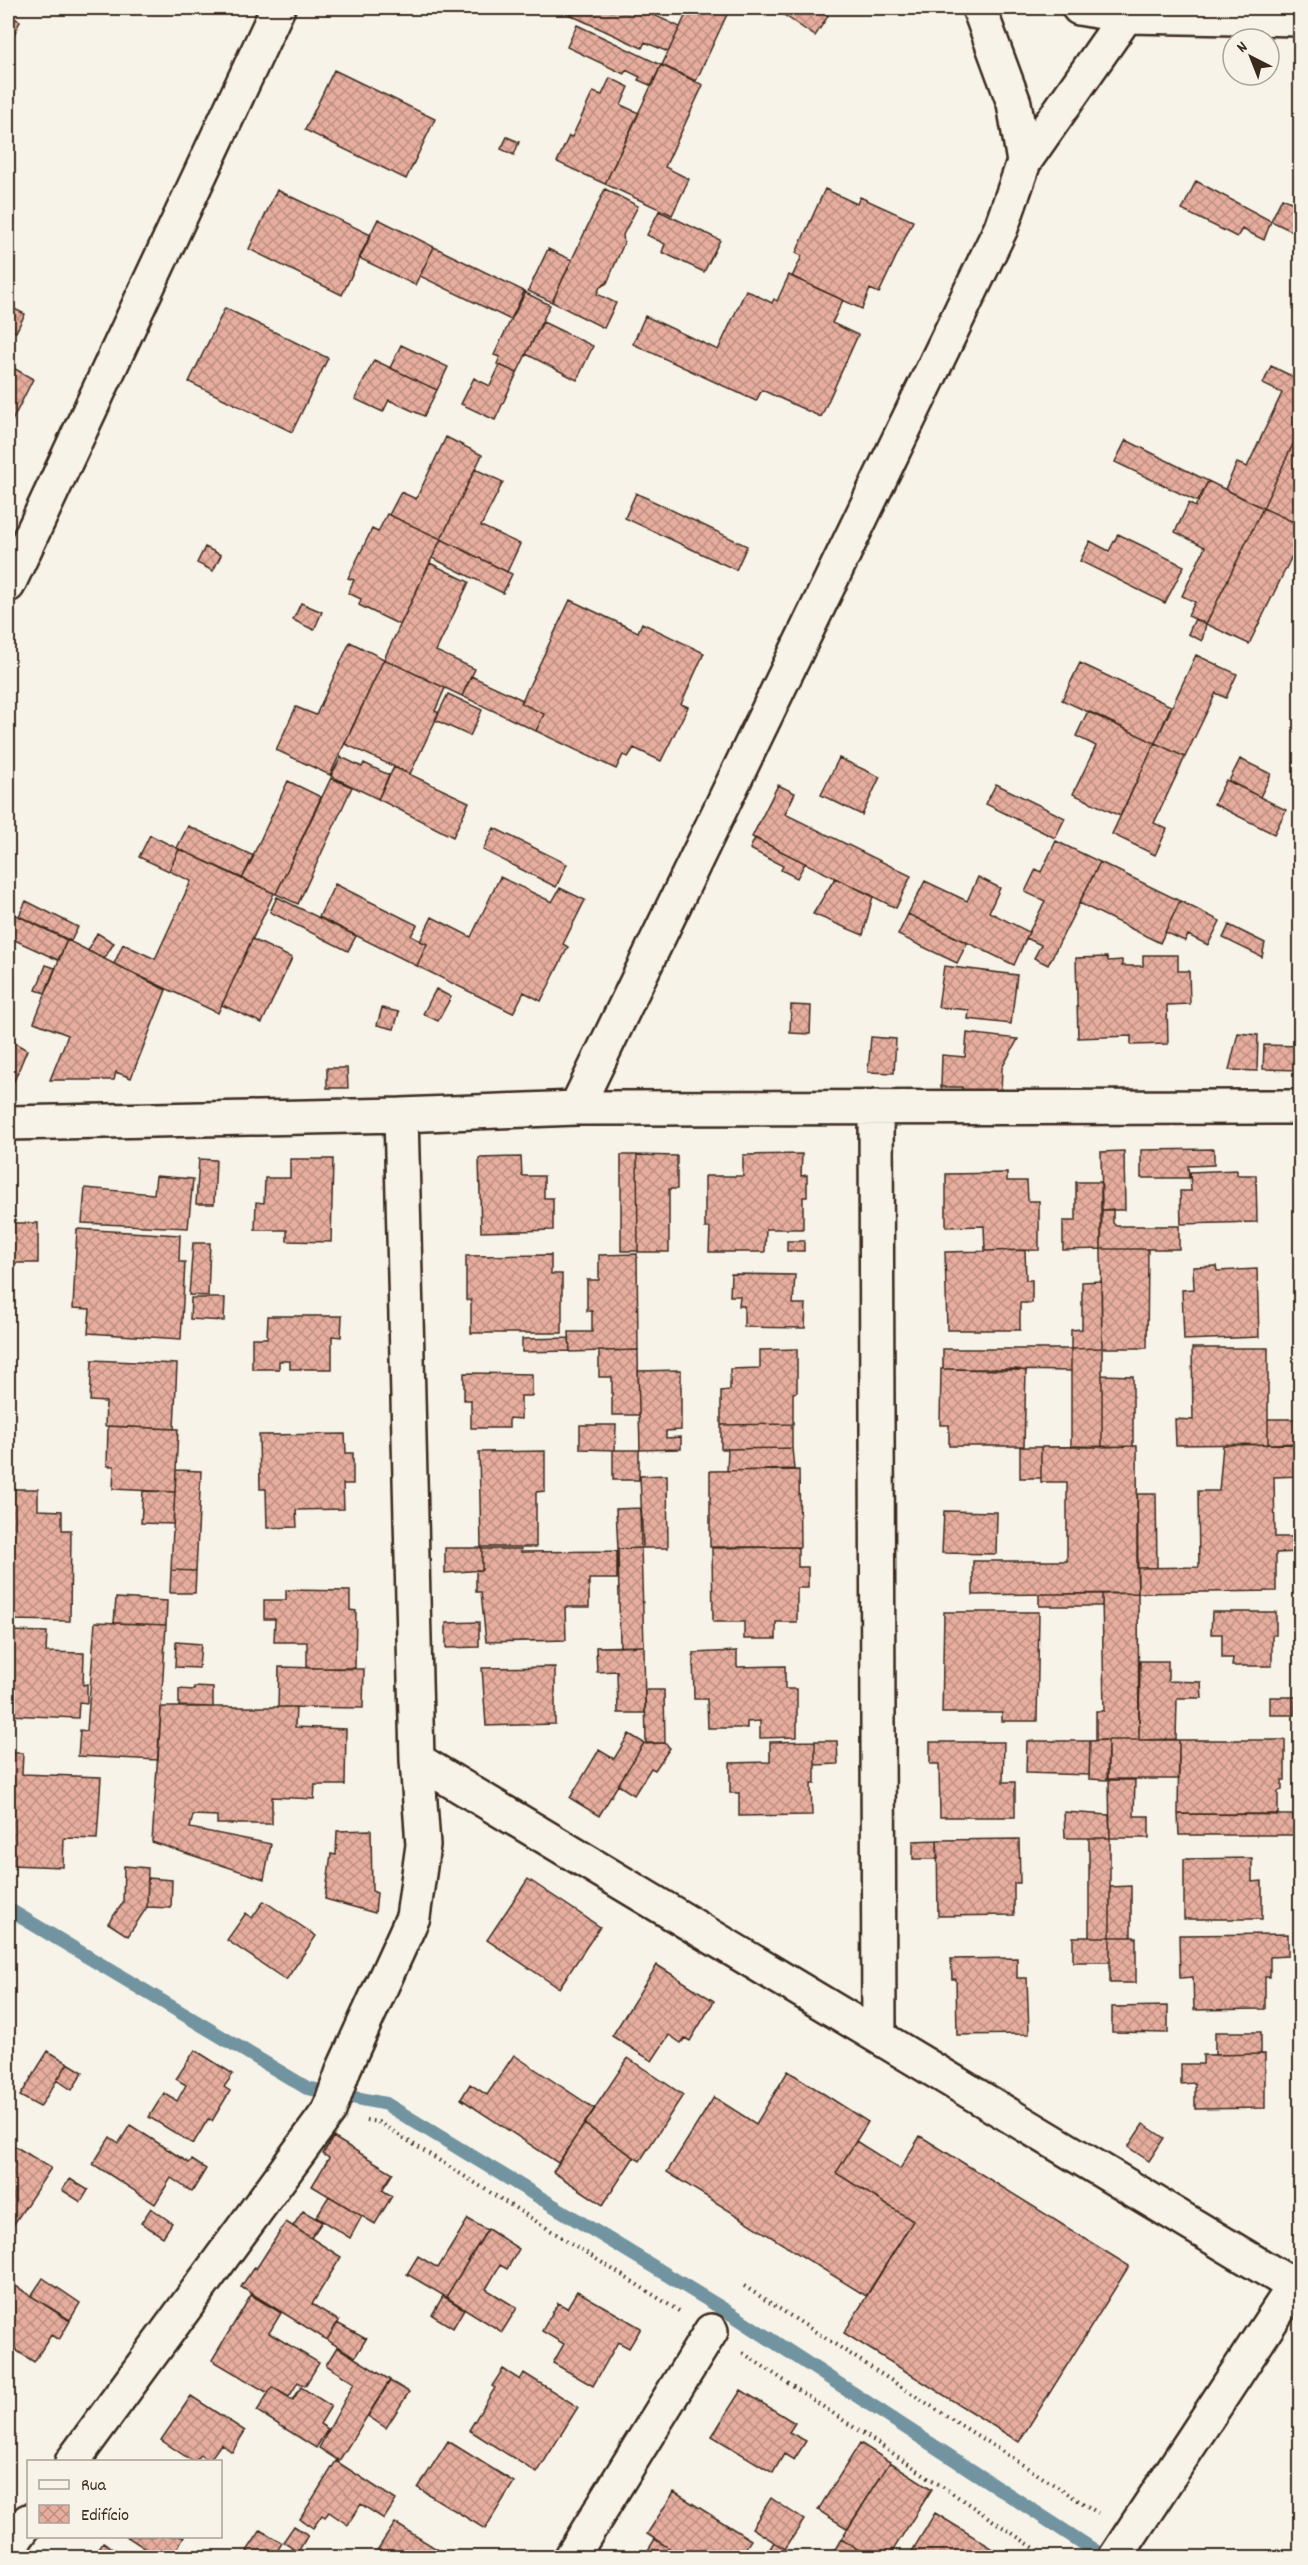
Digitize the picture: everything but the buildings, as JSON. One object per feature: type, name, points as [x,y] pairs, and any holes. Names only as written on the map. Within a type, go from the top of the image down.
[{"type":"street","points":[[8,585],[278,8]]},
{"type":"street","points":[[979,8],[1014,104],[1024,162]]},
{"type":"street","points":[[1079,8],[1126,16],[1300,19]]},
{"type":"street","points":[[576,1108],[1001,228],[1024,162],[1126,16]]},
{"type":"street","points":[[876,1107],[879,2037]]},
{"type":"street","points":[[8,1123],[401,1115],[576,1108],[1300,1107]]},
{"type":"street","points":[[73,2460],[329,2111],[344,2067],[413,1917],[423,1845],[417,1760],[401,1115]]},
{"type":"street","points":[[417,1760],[879,2037],[1298,2283],[1123,2546]]},
{"type":"street","points":[[571,2558],[711,2331]]},
{"type":"street","points":[[8,2549],[27,2522]]},
{"type":"path","points":[[744,2286],[1123,2546]]},
{"type":"waterway","points":[[8,1909],[307,2088],[386,2104],[733,2315],[1106,2558]]}]
